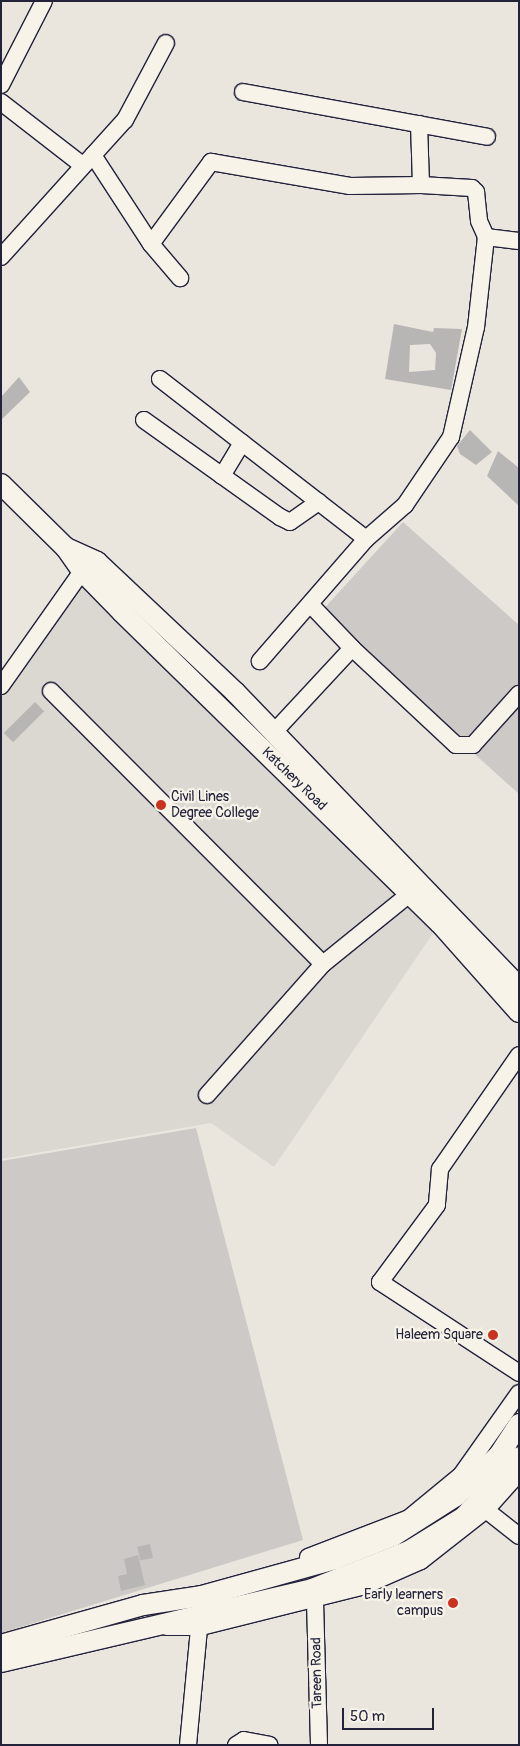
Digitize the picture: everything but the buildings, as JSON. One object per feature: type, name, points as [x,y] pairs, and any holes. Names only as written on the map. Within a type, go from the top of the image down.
[{"type":"main road","name":"Katchery Road","points":[[1,484],[66,548],[82,571],[122,612],[220,707],[315,787],[460,934],[519,987]]},
{"type":"main road","name":"Katchery Road","points":[[66,548],[97,562],[136,596],[275,730],[315,787]]},
{"type":"main road","points":[[122,612],[136,596]]},
{"type":"main road","points":[[220,707],[236,692]]},
{"type":"main road","name":"Katchery Road","points":[[460,934],[519,1012]]},
{"type":"main road","points":[[1,1645],[142,1605],[202,1596],[335,1559],[393,1536],[456,1496],[499,1455],[519,1424]]},
{"type":"main road","points":[[1,1662],[154,1625],[200,1621],[312,1589],[409,1551],[464,1517],[519,1457]]},
{"type":"street","points":[[1,85],[44,1]]},
{"type":"street","points":[[1,258],[87,159],[125,120],[166,43]]},
{"type":"street","points":[[242,92],[487,137]]},
{"type":"street","points":[[1,102],[87,159],[151,244],[180,278]]},
{"type":"street","points":[[419,124],[421,185]]},
{"type":"street","points":[[151,244],[211,162],[350,186],[421,185],[475,189],[479,221],[486,237],[476,327],[451,437],[405,505],[366,538],[260,661]]},
{"type":"street","points":[[486,237],[519,241]]},
{"type":"street","points":[[160,379],[366,538]]},
{"type":"street","points":[[144,420],[290,522],[319,502]]},
{"type":"street","points":[[222,476],[242,443]]},
{"type":"street","points":[[1,686],[82,571]]},
{"type":"street","points":[[310,604],[352,648],[456,744],[464,748],[473,745],[519,694]]},
{"type":"street","points":[[275,730],[352,648]]},
{"type":"street","points":[[51,691],[323,964]]},
{"type":"street","points":[[207,1095],[323,964],[417,889]]},
{"type":"street","points":[[519,1055],[440,1169],[437,1204],[380,1282],[519,1373]]},
{"type":"street","points":[[142,1605],[351,1543],[409,1518],[461,1475],[519,1393]]},
{"type":"street","points":[[188,1745],[200,1621],[315,1602],[362,1587],[421,1561],[486,1510],[519,1472]]},
{"type":"street","points":[[486,1510],[519,1536]]},
{"type":"street","name":"Tareen Road","points":[[315,1602],[318,1745]]},
{"type":"street","points":[[236,1745],[244,1740],[270,1745]]},
{"type":"shaded area","points":[[403,522],[519,625],[519,794],[319,614]]},
{"type":"shaded area","name":"Civil Lines Degree College","points":[[82,571],[440,923],[274,1167],[211,1123],[1,1159],[1,687]]},
{"type":"shaded area","points":[[196,1128],[303,1540],[1,1633],[1,1161]]},
{"type":"place","name":"Civil Lines Degree College","points":[[161,805]]},
{"type":"place","name":"Haleem Square","points":[[493,1335]]},
{"type":"place","name":"Early learners campus","points":[[453,1603]]}]
